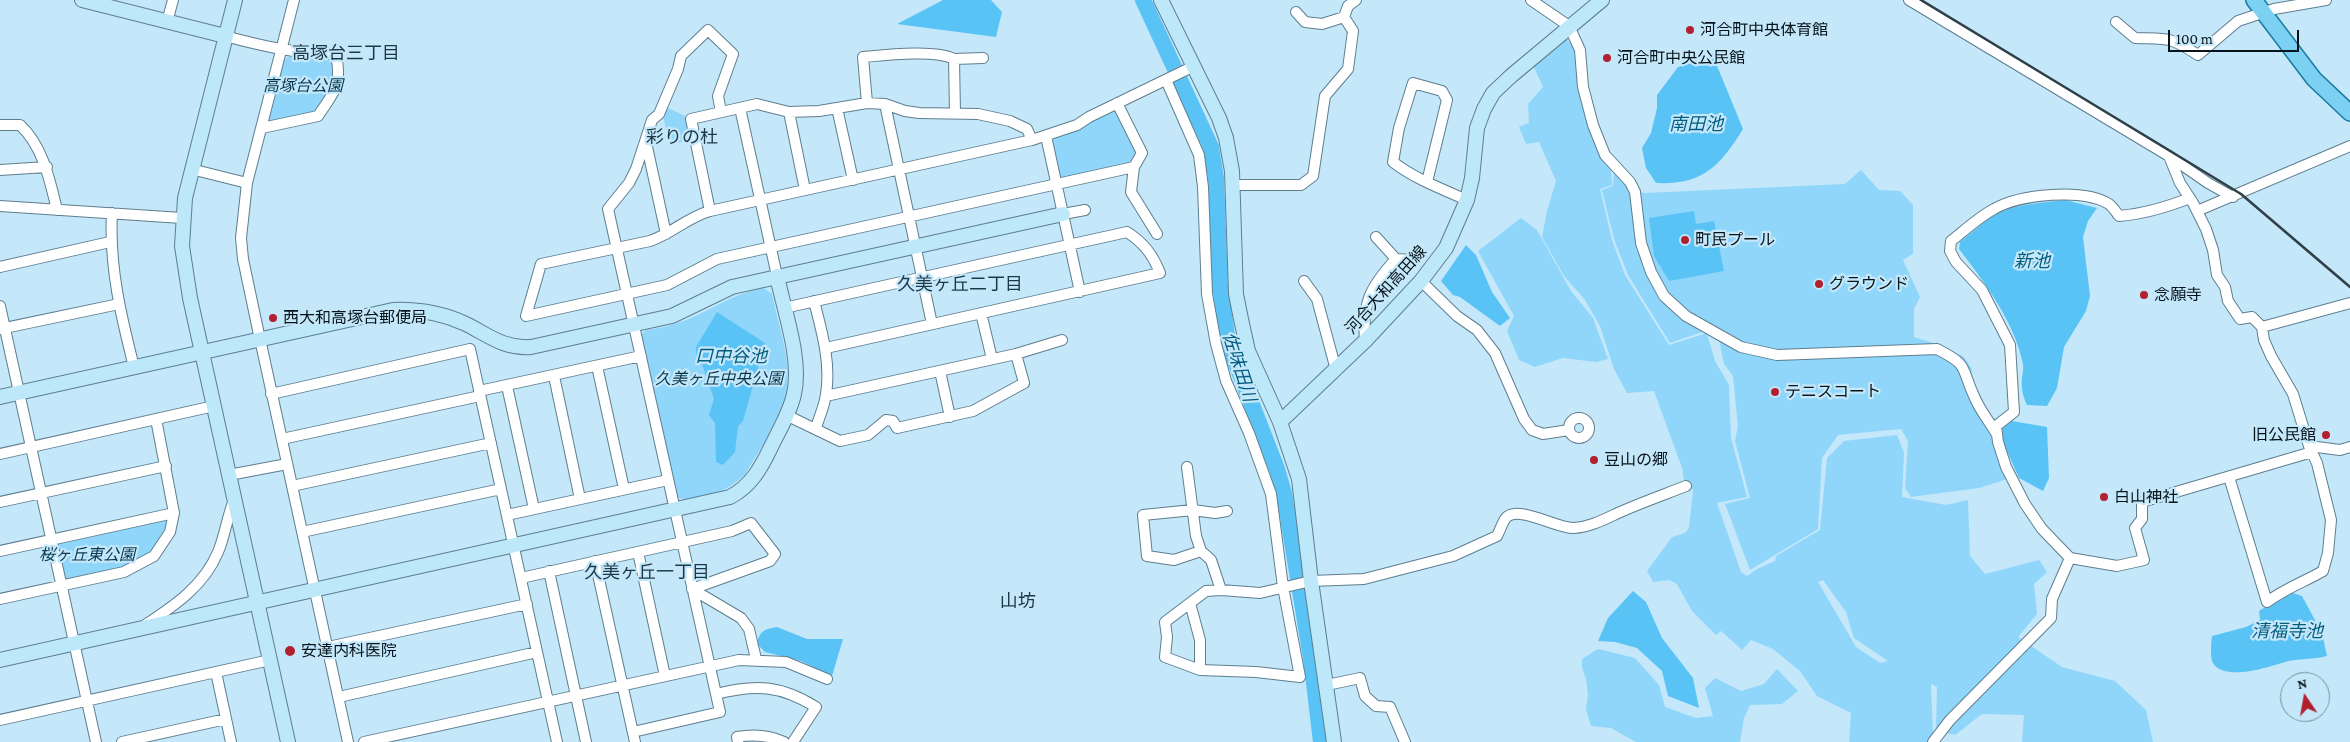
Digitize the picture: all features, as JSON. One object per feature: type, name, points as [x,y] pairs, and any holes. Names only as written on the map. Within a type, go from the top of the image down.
[{"type":"main road","points":[[2258,6],[2314,79],[2350,113]]},
{"type":"street","points":[[82,0],[282,51],[307,54],[336,54],[339,84],[318,116],[262,128]]},
{"type":"street","points":[[167,22],[173,0]]},
{"type":"street","points":[[234,0],[191,168],[182,218],[184,265],[288,742]]},
{"type":"street","points":[[294,0],[247,183],[242,218],[242,245],[271,394],[348,742]]},
{"type":"street","points":[[1162,0],[1219,118],[1226,138],[1232,185],[1236,294],[1240,319],[1248,351],[1280,422],[1299,479],[1311,581],[1334,742]]},
{"type":"street","points":[[1344,17],[1348,6],[1356,0]]},
{"type":"street","points":[[1532,0],[1569,26],[1580,50],[1583,87],[1592,125],[1605,155],[1630,182],[1634,192],[1641,243],[1651,272],[1664,296],[1686,316],[1741,346],[1777,355],[1937,349],[1956,359],[1966,371],[1974,396],[1997,434]]},
{"type":"street","name":"河合大和高田線","points":[[1280,422],[1365,341],[1421,281],[1446,248],[1468,200],[1477,128],[1484,109],[1493,93],[1569,26],[1602,0]]},
{"type":"street","points":[[1909,0],[2169,156],[2208,183],[2233,197]]},
{"type":"street","points":[[2116,22],[2135,38],[2166,38],[2175,40],[2198,54],[2258,6],[2326,0]]},
{"type":"street","points":[[1296,12],[1305,22],[1322,24],[1344,17]]},
{"type":"street","points":[[1232,185],[1300,185],[1314,176],[1326,96],[1348,69],[1353,31],[1344,17]]},
{"type":"street","points":[[595,561],[634,737],[720,712],[608,209],[629,183],[636,169],[652,120],[659,114],[678,69],[681,56],[708,30],[733,54],[718,96],[722,112]]},
{"type":"street","points":[[867,103],[863,57],[888,54],[946,54],[954,59],[983,58]]},
{"type":"street","points":[[954,59],[955,113]]},
{"type":"street","points":[[1134,168],[717,259],[667,285],[526,316],[541,264],[650,241],[666,234],[692,218],[710,211],[1046,136],[1077,125],[1117,103],[1194,66]]},
{"type":"street","points":[[1166,80],[1199,155],[1204,187],[1207,294],[1216,344],[1226,381],[1249,433],[1270,494],[1283,587],[1300,677],[1256,672],[1200,670],[1166,657],[1167,637],[1165,622],[1206,591],[1221,590],[1260,593],[1283,587],[1311,581],[1364,579],[1454,556],[1497,536],[1506,517],[1513,513],[1526,514],[1562,528],[1575,528],[1601,522],[1618,513],[1686,486]]},
{"type":"street","points":[[1427,182],[1446,100],[1442,91],[1413,82],[1399,128],[1393,162],[1427,182],[1468,200]]},
{"type":"street","points":[[710,211],[691,119],[756,104],[789,112],[819,111],[867,103],[885,104],[905,111],[978,114],[1010,121],[1027,129],[1032,140]]},
{"type":"street","points":[[1117,103],[1142,153],[1134,168],[1131,192],[1157,234]]},
{"type":"street","points":[[885,104],[932,324]]},
{"type":"street","points":[[0,660],[723,500],[743,489],[757,472],[786,415],[794,395],[796,378],[795,362],[784,308],[740,108]]},
{"type":"street","points":[[837,108],[853,180]]},
{"type":"street","points":[[789,112],[806,190]]},
{"type":"street","points":[[0,125],[20,125],[25,130],[47,168],[57,210]]},
{"type":"street","points":[[1046,136],[1080,292]]},
{"type":"street","points":[[645,140],[666,234]]},
{"type":"street","points":[[2197,211],[2350,146]]},
{"type":"street","points":[[2169,156],[2180,184],[2206,228],[2213,250],[2217,275],[2225,287],[2228,301],[2240,319],[2252,317],[2262,327],[2264,340],[2271,356],[2293,394],[2317,462],[2331,520],[2328,553],[2323,571],[2295,586],[2283,590],[2267,602],[2229,478]]},
{"type":"street","points":[[0,170],[47,168]]},
{"type":"street","points":[[191,168],[247,183]]},
{"type":"street","points":[[2190,198],[2169,206],[2119,216],[2110,205],[2099,200],[2058,193],[2011,200],[1992,209],[1951,241],[1950,251],[1956,262],[1982,290],[2010,345],[2014,412],[1996,426],[2006,467],[2025,504],[2042,529],[2070,558],[2118,566],[2144,560],[2135,528],[2142,519],[2140,504],[2229,478],[2311,449],[2340,450],[2350,447]]},
{"type":"street","points":[[0,206],[182,218]]},
{"type":"street","points":[[0,397],[402,310],[437,313],[465,324],[500,344],[514,347],[531,347],[672,316],[732,287],[1085,210]]},
{"type":"street","points":[[112,213],[110,242],[119,304],[134,367]]},
{"type":"street","points":[[784,308],[1127,232],[1139,240],[1153,257],[1160,274],[826,348]]},
{"type":"street","points":[[1376,237],[1396,259],[1412,260]]},
{"type":"street","points":[[0,267],[110,242]]},
{"type":"street","points":[[1365,341],[1364,323],[1367,298],[1378,278],[1396,259]]},
{"type":"street","points":[[1304,281],[1317,299],[1336,370]]},
{"type":"street","points":[[1421,281],[1457,316],[1477,330],[1495,353],[1524,419],[1532,430],[1543,434],[1569,430]]},
{"type":"street","points":[[814,301],[826,348],[828,371],[826,396],[816,428]]},
{"type":"street","points":[[2262,327],[2350,303]]},
{"type":"street","points":[[2,328],[119,304]]},
{"type":"street","points":[[0,306],[2,328],[19,392],[96,742]]},
{"type":"street","points":[[981,313],[992,359]]},
{"type":"street","points":[[826,396],[1016,354],[1062,340]]},
{"type":"street","points":[[271,394],[470,349],[557,742]]},
{"type":"street","points":[[786,415],[840,441],[868,435],[886,420],[893,421],[897,428],[973,411],[1024,383],[1016,354]]},
{"type":"street","points":[[282,439],[641,356]]},
{"type":"street","points":[[597,366],[624,489]]},
{"type":"street","points":[[940,371],[950,417]]},
{"type":"street","points":[[554,376],[580,499]]},
{"type":"street","points":[[507,386],[534,509]]},
{"type":"street","points":[[0,454],[214,406]]},
{"type":"street","points":[[0,599],[124,572],[145,562],[157,552],[170,532],[174,512],[156,419]]},
{"type":"street","points":[[292,486],[490,443]]},
{"type":"street","points":[[229,475],[287,464]]},
{"type":"street","points":[[0,502],[166,466]]},
{"type":"street","points":[[1188,467],[1196,536],[1201,551],[1210,560],[1221,590]]},
{"type":"street","points":[[507,515],[668,480]]},
{"type":"street","points":[[302,532],[501,489]]},
{"type":"street","points":[[140,628],[181,601],[198,583],[218,552],[234,500]]},
{"type":"street","points":[[1201,551],[1174,560],[1147,556],[1143,516],[1193,510],[1215,513],[1227,511]]},
{"type":"street","points":[[0,550],[174,512]]},
{"type":"street","points":[[521,578],[732,530],[751,523],[775,554],[770,562],[692,590]]},
{"type":"street","points":[[638,552],[665,676]]},
{"type":"street","points":[[1933,742],[1950,720],[2051,618],[2052,599],[2070,558]]},
{"type":"street","points":[[549,571],[586,742]]},
{"type":"street","points":[[692,590],[741,618],[749,629],[756,659]]},
{"type":"street","points":[[1190,603],[1200,640],[1200,670]]},
{"type":"street","points":[[328,647],[527,604]]},
{"type":"street","points":[[339,697],[537,652]]},
{"type":"street","points":[[364,742],[709,666],[756,659],[786,662],[826,679]]},
{"type":"street","points":[[0,720],[270,660]]},
{"type":"street","points":[[216,672],[231,742]]},
{"type":"street","points":[[1327,685],[1360,678],[1365,696],[1376,706],[1390,706],[1405,742]]},
{"type":"street","points":[[716,694],[740,688],[775,688],[796,695],[816,707],[792,742]]},
{"type":"street","points":[[122,742],[226,719]]},
{"type":"street","points":[[738,742],[737,738],[751,735],[773,737],[784,742]]},
{"type":"green space","points":[[1567,40],[1575,45],[1586,118],[1599,153],[1611,170],[1612,185],[1600,189],[1612,240],[1625,275],[1669,345],[1707,333],[1705,331],[1670,343],[1628,275],[1614,239],[1602,190],[1613,186],[1614,172],[1630,189],[1644,193],[1845,184],[1861,170],[1879,190],[1900,191],[1913,205],[1913,254],[1903,260],[1920,297],[1914,309],[1914,337],[1939,345],[1963,356],[1971,367],[1975,390],[1991,417],[1995,418],[1991,434],[2007,479],[1979,488],[1911,497],[1905,488],[1908,441],[1901,429],[1838,435],[1822,458],[1818,529],[1750,570],[1725,504],[1750,498],[1735,441],[1738,426],[1733,376],[1724,364],[1719,339],[1707,334],[1715,361],[1729,385],[1731,438],[1747,497],[1717,503],[1741,572],[1747,576],[1775,561],[1776,556],[1820,530],[1827,458],[1844,441],[1897,435],[1904,453],[1902,497],[1946,505],[1968,500],[1970,556],[1985,574],[2039,560],[2047,572],[2034,584],[2037,614],[2018,637],[2062,667],[2115,681],[2146,710],[2153,742],[2022,742],[2024,715],[1982,714],[1955,735],[1936,730],[1937,687],[1931,684],[1933,737],[1929,742],[1849,742],[1851,713],[1817,696],[1800,671],[1773,649],[1751,640],[1742,650],[1721,631],[1716,635],[1692,611],[1677,584],[1669,580],[1653,582],[1647,571],[1672,537],[1685,533],[1689,528],[1693,490],[1684,480],[1682,468],[1654,391],[1627,393],[1614,369],[1600,326],[1585,300],[1564,276],[1542,237],[1556,181],[1539,142],[1526,144],[1519,127],[1529,123],[1528,104],[1543,87],[1532,63],[1557,41]],"holes":[[[1823,580],[1846,612],[1854,638],[1888,661],[1880,663],[1856,647],[1818,582]]]},
{"type":"green space","name":"高塚台公園","points":[[288,57],[328,59],[333,61],[334,84],[318,110],[313,113],[272,122],[268,118],[284,60]]},
{"type":"green space","points":[[666,107],[685,116],[691,140],[669,145],[663,115]]},
{"type":"green space","points":[[1111,111],[1117,113],[1137,151],[1134,162],[1064,179],[1059,176],[1051,140],[1055,135]]},
{"type":"green space","points":[[1521,218],[1537,230],[1571,291],[1593,318],[1608,359],[1596,362],[1563,358],[1535,367],[1519,360],[1507,331],[1514,316],[1478,251]]},
{"type":"green space","name":"久美ヶ丘中央公園","points":[[764,288],[772,294],[787,363],[787,386],[782,408],[765,442],[746,473],[740,479],[723,490],[703,498],[684,499],[676,497],[641,335],[646,330],[680,322],[701,314],[734,297]]},
{"type":"green space","name":"桜ヶ丘東公園","points":[[164,518],[168,522],[161,539],[150,553],[141,559],[121,568],[100,574],[68,580],[63,577],[57,546],[60,541]]},
{"type":"green space","points":[[1598,649],[1635,658],[1659,685],[1665,707],[1696,718],[1713,716],[1705,688],[1715,678],[1741,691],[1764,684],[1777,669],[1798,691],[1782,704],[1750,705],[1744,718],[1740,742],[1636,742],[1611,728],[1591,726],[1586,710],[1588,695],[1582,659]]},
{"type":"water","points":[[943,0],[991,0],[1002,12],[996,37],[897,24]]},
{"type":"water","name":"南田池","points":[[1713,56],[1743,129],[1718,163],[1708,171],[1686,181],[1656,183],[1646,168],[1642,148],[1651,133],[1657,108],[1657,95],[1678,67]]},
{"type":"water","name":"新池","points":[[2065,200],[2097,208],[2088,221],[2083,237],[2090,296],[2086,311],[2064,347],[2057,388],[2047,406],[2027,405],[2022,389],[2023,364],[2013,333],[1988,289],[1959,249],[1960,242],[1988,219],[2006,210],[2025,205]]},
{"type":"water","name":"町民プール","points":[[1694,211],[1696,224],[1714,221],[1724,271],[1669,281],[1654,256],[1649,218]]},
{"type":"water","points":[[1466,245],[1476,255],[1492,292],[1510,318],[1500,326],[1460,297],[1453,295],[1441,281]]},
{"type":"water","name":"口中谷池","points":[[717,312],[765,343],[743,421],[738,426],[735,452],[723,465],[716,462],[715,423],[709,415],[714,399],[702,364],[696,363],[696,347]]},
{"type":"water","points":[[2012,421],[2047,427],[2049,478],[2043,491],[2019,478],[2001,438],[2003,428]]},
{"type":"water","points":[[1633,591],[1646,602],[1662,638],[1693,678],[1699,708],[1668,696],[1662,671],[1637,648],[1615,642],[1598,641],[1608,618]]},
{"type":"water","name":"清福寺池","points":[[2290,592],[2302,596],[2322,633],[2327,656],[2290,661],[2247,672],[2227,672],[2219,669],[2213,663],[2211,654],[2212,636],[2246,627],[2260,620],[2259,611]]},
{"type":"water","points":[[777,627],[807,639],[843,639],[832,676],[801,661],[765,652],[757,644],[759,636],[766,630]]},
{"type":"waterway","name":"佐味田川","points":[[1143,0],[1211,147],[1216,178],[1220,285],[1228,343],[1277,469],[1284,493],[1311,658],[1321,742]]},
{"type":"railway","points":[[1921,0],[2241,194],[2350,287]]},
{"type":"place","name":"河合町中央体育館","points":[[1690,30]]},
{"type":"place","name":"河合町中央公民館","points":[[1607,58]]},
{"type":"place","name":"町民プール","points":[[1685,240]]},
{"type":"place","name":"グラウンド","points":[[1819,284]]},
{"type":"place","name":"念願寺","points":[[2144,295]]},
{"type":"place","name":"西大和高塚台郵便局","points":[[273,318]]},
{"type":"place","name":"テニスコート","points":[[1775,392]]},
{"type":"place","name":"旧公民館","points":[[2326,435]]},
{"type":"place","name":"豆山の郷","points":[[1594,460]]},
{"type":"place","name":"白山神社","points":[[2104,497]]},
{"type":"place","name":"安達内科医院","points":[[290,651]]},
{"type":"district","name":"高塚台三丁目","points":[[346,53]]},
{"type":"district","name":"彩りの杜","points":[[682,137]]},
{"type":"district","name":"久美ヶ丘二丁目","points":[[960,284]]},
{"type":"district","name":"久美ヶ丘一丁目","points":[[647,572]]},
{"type":"district","name":"山坊","points":[[1018,601]]}]
